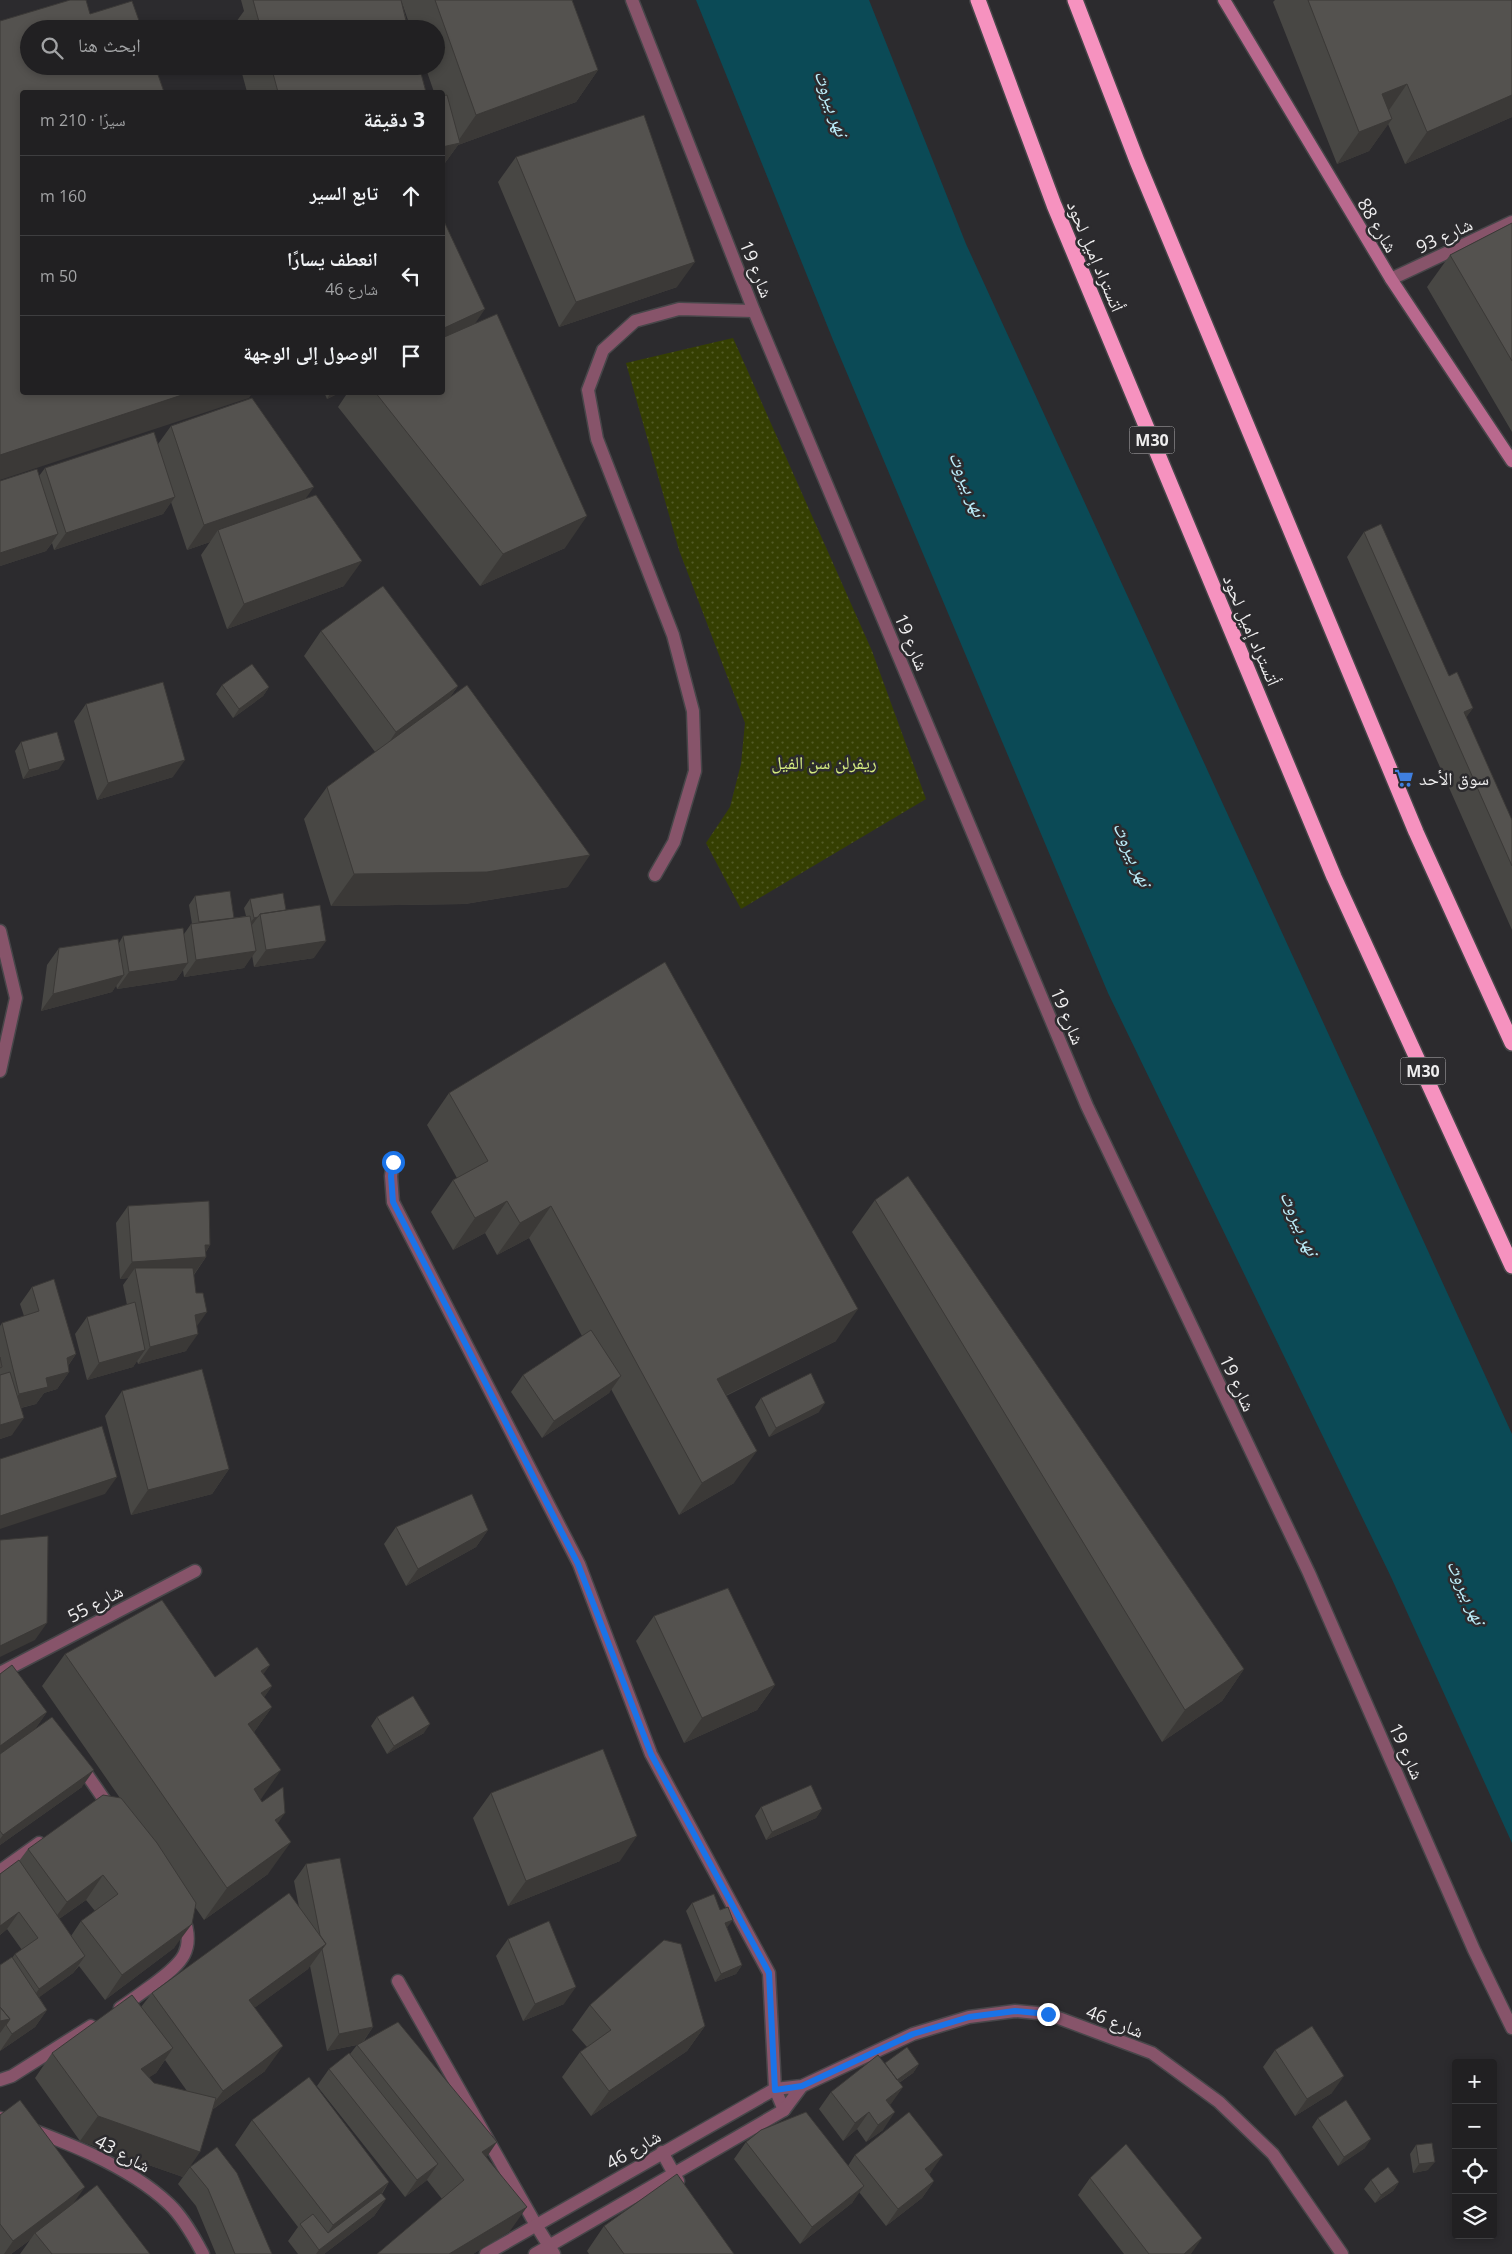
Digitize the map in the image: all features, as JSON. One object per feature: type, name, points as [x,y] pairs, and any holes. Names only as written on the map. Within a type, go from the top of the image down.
[{"type":"highway","name":"أتستراد إميل لحود","points":[[978,0],[1054,205],[1334,876],[1512,1266]]},
{"type":"highway","points":[[1075,0],[1137,161],[1416,832],[1512,1043]]},
{"type":"main road","name":"شارع 88","points":[[1224,0],[1390,280],[1512,461]]},
{"type":"street","name":"شارع 19","points":[[632,0],[754,311],[1087,1106],[1309,1572],[1474,1950],[1512,2028]]},
{"type":"street","name":"شارع 93","points":[[1390,280],[1512,222]]},
{"type":"street","points":[[655,875],[674,842],[695,771],[693,711],[674,635],[597,439],[588,390],[603,350],[635,321],[679,309],[754,311]]},
{"type":"street","points":[[0,932],[16,998],[0,1071]]},
{"type":"street","points":[[393,1162],[391,1176],[393,1202],[578,1564],[651,1754],[769,1973],[775,2090],[784,2110]]},
{"type":"street","name":"شارع 55","points":[[10,1671],[195,1571]]},
{"type":"street","points":[[68,1749],[99,1801],[119,1822]]},
{"type":"street","points":[[0,1871],[47,1837]]},
{"type":"street","points":[[0,2080],[12,2076],[103,2018],[175,1968],[185,1956],[189,1941],[184,1917],[179,1909]]},
{"type":"street","points":[[398,1981],[552,2250]]},
{"type":"street","name":"شارع 46","points":[[486,2254],[662,2152],[775,2090],[802,2086],[913,2034],[969,2017],[1015,2011],[1048,2014],[1152,2053],[1219,2102],[1273,2154],[1342,2254]]},
{"type":"street","name":"شارع 46","points":[[535,2254],[552,2250],[674,2174],[784,2110],[802,2086]]},
{"type":"street","name":"شارع 43","points":[[0,2118],[57,2139],[147,2185],[170,2205],[193,2235],[203,2254]]},
{"type":"street","points":[[662,2152],[684,2190]]},
{"type":"green space","name":"ريفرلن سن الفيل","points":[[733,338],[872,651],[926,799],[741,909],[706,843],[730,807],[741,764],[745,723],[679,550],[626,363]]},
{"type":"water","name":"نهر بيروت","points":[[696,0],[869,0],[966,244],[1512,1434],[1512,1843],[1391,1577],[1108,993],[833,340]]},
{"type":"building","points":[[70,0],[86,0],[90,14],[132,1],[139,20],[20,20],[20,75],[158,75],[163,90],[20,90],[20,395],[182,395],[0,455],[0,21]]},
{"type":"building","points":[[253,0],[401,0],[406,20],[259,20]]},
{"type":"building","points":[[435,0],[572,0],[598,70],[476,115],[445,28],[445,20],[442,20]]},
{"type":"building","points":[[1308,0],[1512,0],[1512,95],[1427,132],[1407,84],[1382,94],[1392,119],[1359,132]]},
{"type":"building","points":[[273,75],[421,75],[425,90],[277,90]]},
{"type":"building","points":[[445,95],[447,95],[460,143],[445,146]]},
{"type":"building","points":[[644,115],[695,262],[576,302],[516,157]]},
{"type":"building","points":[[445,223],[485,309],[445,328]]},
{"type":"building","points":[[1512,223],[1512,361],[1450,255]]},
{"type":"building","points":[[497,314],[587,516],[503,554],[377,395],[445,395],[445,337]]},
{"type":"building","points":[[252,398],[314,487],[204,525],[171,426]]},
{"type":"building","points":[[154,432],[175,497],[66,533],[45,468]]},
{"type":"building","points":[[37,469],[58,534],[0,553],[0,481]]},
{"type":"building","points":[[316,495],[362,561],[244,604],[218,530]]},
{"type":"building","points":[[1381,524],[1449,676],[1457,672],[1473,708],[1464,712],[1512,820],[1512,866],[1364,532]]},
{"type":"building","points":[[383,586],[458,686],[396,732],[321,631]]},
{"type":"building","points":[[252,664],[269,687],[239,709],[222,685]]},
{"type":"building","points":[[163,682],[185,760],[108,783],[86,704]]},
{"type":"building","points":[[467,685],[590,855],[487,872],[354,874],[327,787]]},
{"type":"building","points":[[57,732],[65,760],[29,770],[21,742]]},
{"type":"building","points":[[230,891],[234,918],[199,922],[195,896]]},
{"type":"building","points":[[283,893],[286,910],[260,914],[254,918],[250,899]]},
{"type":"building","points":[[320,905],[326,941],[266,950],[260,914]]},
{"type":"building","points":[[250,916],[256,951],[196,960],[191,924]]},
{"type":"building","points":[[183,928],[188,963],[129,972],[123,936]]},
{"type":"building","points":[[118,939],[124,975],[53,994],[59,948]]},
{"type":"building","points":[[665,962],[858,1309],[717,1379],[757,1451],[702,1483],[551,1206],[520,1223],[507,1201],[475,1218],[453,1180],[488,1161],[449,1093]]},
{"type":"building","points":[[908,1176],[1244,1669],[1185,1710],[875,1200]]},
{"type":"building","points":[[209,1201],[210,1245],[205,1245],[206,1257],[132,1262],[128,1206]]},
{"type":"building","points":[[135,1268],[193,1268],[196,1293],[203,1293],[207,1312],[195,1315],[198,1334],[150,1347]]},
{"type":"building","points":[[54,1279],[76,1354],[67,1358],[69,1372],[46,1378],[48,1387],[19,1394],[2,1323],[39,1311],[32,1287]]},
{"type":"building","points":[[135,1302],[145,1350],[99,1363],[87,1317]]},
{"type":"building","points":[[591,1330],[621,1376],[554,1421],[523,1375]]},
{"type":"building","points":[[202,1369],[229,1469],[148,1490],[122,1391]]},
{"type":"building","points":[[10,1372],[24,1418],[0,1425],[0,1375]]},
{"type":"building","points":[[811,1373],[825,1403],[776,1428],[761,1398]]},
{"type":"building","points":[[102,1426],[117,1477],[0,1516],[0,1459]]},
{"type":"building","points":[[472,1494],[488,1530],[418,1569],[396,1527]]},
{"type":"building","points":[[48,1536],[47,1623],[0,1646],[0,1540]]},
{"type":"building","points":[[728,1588],[775,1685],[702,1718],[654,1616]]},
{"type":"building","points":[[162,1600],[215,1677],[257,1647],[270,1665],[261,1671],[272,1686],[261,1693],[272,1707],[248,1724],[281,1770],[254,1789],[262,1802],[283,1787],[285,1813],[275,1820],[291,1842],[227,1888],[65,1654]]},
{"type":"building","points":[[12,1665],[47,1712],[0,1746],[0,1674]]},
{"type":"building","points":[[413,1696],[430,1724],[394,1746],[377,1717]]},
{"type":"building","points":[[52,1717],[94,1770],[3,1835],[0,1831],[0,1754]]},
{"type":"building","points":[[603,1749],[637,1836],[526,1881],[491,1793]]},
{"type":"building","points":[[811,1785],[822,1809],[772,1832],[761,1807]]},
{"type":"building","points":[[103,1795],[121,1798],[157,1843],[196,1903],[192,1924],[122,1975],[81,1921],[118,1894],[103,1875],[67,1902],[28,1849]]},
{"type":"building","points":[[340,1858],[373,2027],[339,2034],[322,1949],[326,1944],[320,1935],[306,1864]]},
{"type":"building","points":[[19,1860],[85,1956],[39,1989],[15,1954],[38,1938],[19,1912],[0,1926],[0,1874]]},
{"type":"building","points":[[289,1893],[326,1944],[249,2000],[283,2046],[223,2091],[152,1993]]},
{"type":"building","points":[[714,1894],[720,1910],[728,1907],[733,1920],[725,1923],[742,1965],[721,1974],[692,1903]]},
{"type":"building","points":[[549,1921],[576,1987],[535,2004],[508,1939]]},
{"type":"building","points":[[664,1940],[681,1944],[705,2026],[609,2091],[580,2052],[611,2030],[590,2005]]},
{"type":"building","points":[[12,1957],[47,2010],[12,2034],[6,2025],[10,2019],[0,2007],[0,1965]]},
{"type":"building","points":[[132,1995],[173,2048],[141,2069],[154,2083],[216,2098],[200,2152],[98,2116],[52,2053]]},
{"type":"building","points":[[0,2007],[10,2019],[0,2021]]},
{"type":"building","points":[[398,2022],[497,2142],[482,2152],[527,2207],[449,2254],[377,2254],[464,2180],[357,2045]]},
{"type":"building","points":[[1312,2026],[1344,2076],[1307,2099],[1275,2050]]},
{"type":"building","points":[[907,2047],[919,2064],[897,2080],[885,2063]]},
{"type":"building","points":[[349,2053],[438,2164],[417,2180],[329,2069]]},
{"type":"building","points":[[878,2055],[903,2087],[886,2100],[895,2112],[878,2125],[869,2112],[855,2123],[831,2092]]},
{"type":"building","points":[[309,2077],[389,2182],[333,2225],[252,2120]]},
{"type":"building","points":[[20,2100],[85,2187],[13,2241],[0,2224],[0,2115]]},
{"type":"building","points":[[1346,2100],[1371,2139],[1344,2157],[1318,2118]]},
{"type":"building","points":[[806,2112],[864,2186],[812,2227],[746,2142],[761,2130]]},
{"type":"building","points":[[909,2112],[943,2155],[925,2169],[934,2181],[898,2209],[855,2155]]},
{"type":"building","points":[[1432,2143],[1435,2162],[1419,2164],[1416,2145]]},
{"type":"building","points":[[1126,2144],[1202,2238],[1184,2254],[1149,2254],[1090,2178]]},
{"type":"building","points":[[217,2147],[237,2173],[272,2254],[235,2254],[208,2189],[190,2167]]},
{"type":"building","points":[[1388,2167],[1399,2182],[1381,2195],[1371,2180]]},
{"type":"building","points":[[677,2174],[734,2254],[624,2254],[604,2226]]},
{"type":"building","points":[[97,2185],[150,2254],[52,2254],[35,2233]]},
{"type":"building","points":[[381,2193],[386,2199],[319,2250],[300,2224],[313,2214],[328,2233]]},
{"type":"place","name":"سوق الأحد","points":[[1404,778]]},
{"type":"route","points":[[393,1162],[391,1176],[393,1202],[578,1564],[651,1754],[769,1973],[775,2090],[802,2086],[913,2034],[969,2017],[1015,2011],[1048,2014]]}]
